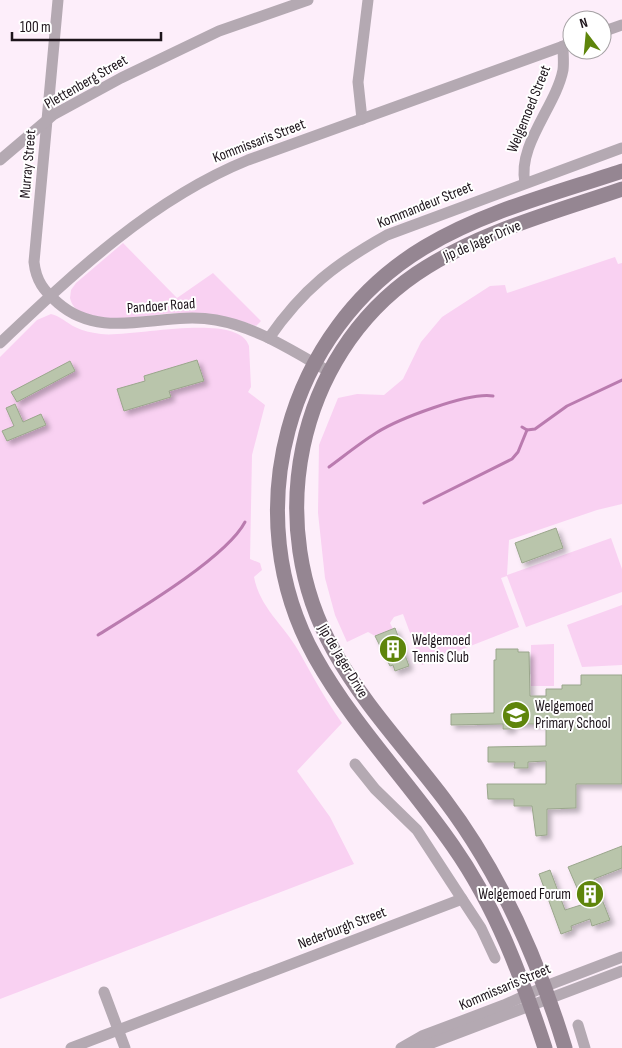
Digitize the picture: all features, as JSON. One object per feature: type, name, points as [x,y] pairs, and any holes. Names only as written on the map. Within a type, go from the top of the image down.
[{"type":"main road","name":"Jip de Jager Drive","points":[[418,798],[329,680],[311,649],[295,613],[283,570],[278,530],[278,488],[284,442],[296,401],[314,363],[330,336],[366,293],[396,267],[426,247],[499,213],[622,171]]},
{"type":"main road","name":"Jip de Jager Drive","points":[[566,1048],[548,992],[507,898],[445,800],[358,689],[334,652],[315,614],[303,573],[297,542],[296,496],[300,456],[313,409],[330,372],[356,331],[376,308],[404,282],[467,245],[622,189]]},
{"type":"main road","points":[[358,689],[355,700],[358,708],[404,768],[418,798],[454,847],[482,892],[506,941],[545,1048]]},
{"type":"street","name":"Murray Street","points":[[50,296],[39,282],[34,262],[58,0]]},
{"type":"street","name":"Plettenberg Street","points":[[0,160],[53,115],[104,87],[192,42],[308,0]]},
{"type":"street","points":[[362,119],[358,82],[368,0]]},
{"type":"street","name":"Kommissaris Street","points":[[0,343],[50,296],[156,210],[190,187],[248,160],[562,46]]},
{"type":"street","name":"Welgemoed Street","points":[[525,183],[524,161],[560,80],[565,60]]},
{"type":"street","name":"Kommandeur Street","points":[[268,338],[290,308],[330,271],[357,252],[387,235],[416,222],[622,148]]},
{"type":"street","name":"Pandoer Road","points":[[50,296],[70,312],[93,322],[118,324],[194,318],[239,326],[268,338],[330,372]]},
{"type":"street","points":[[355,764],[375,789],[417,830],[481,928],[496,958]]},
{"type":"street","name":"Nederburgh Street","points":[[72,1048],[462,898]]},
{"type":"street","name":"Kommissaris Street","points":[[412,1048],[424,1046],[548,992],[622,957]]},
{"type":"street","name":"Kommissaris Street","points":[[548,992],[622,971]]},
{"type":"street","points":[[104,992],[125,1048]]},
{"type":"street","name":"Kommissaris Street","points":[[401,1048],[422,1036],[504,1005],[529,1000]]},
{"type":"street","points":[[578,1025],[585,1048]]},
{"type":"shaded area","points":[[123,243],[177,298],[213,273],[261,321],[256,326],[237,320],[197,314],[177,313],[117,318],[101,318],[86,315],[76,308],[70,298],[71,290],[76,283]]},
{"type":"shaded area","points":[[615,257],[618,264],[622,263],[622,504],[597,510],[509,540],[507,575],[611,538],[622,569],[622,592],[526,627],[507,576],[501,578],[519,627],[422,665],[403,614],[394,617],[390,623],[393,629],[375,636],[368,632],[347,642],[335,615],[325,578],[318,513],[319,445],[338,398],[357,394],[384,395],[403,379],[421,342],[442,317],[490,286],[505,285],[507,293]]},
{"type":"shaded area","points":[[51,314],[88,332],[101,334],[182,328],[225,330],[241,336],[249,346],[251,387],[248,392],[265,405],[252,455],[250,559],[260,563],[262,570],[254,577],[261,598],[298,650],[342,723],[297,771],[330,817],[354,864],[0,999],[0,357],[37,320]]},
{"type":"shaded area","points":[[622,605],[622,665],[582,667],[567,625]]},
{"type":"shaded area","points":[[554,644],[554,686],[531,686],[531,645]]},
{"type":"building","points":[[197,360],[204,381],[169,391],[171,397],[124,411],[117,389],[145,381],[144,376]]},
{"type":"building","points":[[70,361],[75,371],[17,402],[11,392]]},
{"type":"building","points":[[15,404],[23,422],[41,414],[46,425],[7,441],[2,431],[14,426],[6,408]]},
{"type":"building","points":[[556,528],[563,548],[522,563],[515,543]]},
{"type":"building","name":"Welgemoed Tennis Club","points":[[395,628],[409,666],[395,671],[393,665],[390,666],[375,636]]},
{"type":"building","points":[[496,649],[518,649],[518,652],[529,652],[530,696],[546,696],[546,689],[562,689],[562,685],[581,685],[581,675],[622,675],[622,784],[576,784],[576,808],[547,809],[547,835],[536,836],[532,806],[514,806],[514,799],[488,799],[487,784],[546,784],[546,761],[528,762],[528,768],[514,768],[515,762],[488,762],[488,747],[546,746],[546,724],[512,724],[512,729],[503,729],[503,724],[451,725],[451,714],[494,713],[494,660],[496,660]]},
{"type":"building","name":"Welgemoed Forum","points":[[622,846],[622,868],[594,879],[610,920],[592,926],[590,919],[571,926],[572,930],[561,934],[539,874],[550,870],[565,910],[584,904],[568,867]]},
{"type":"waterway","points":[[522,427],[527,430],[535,429],[567,406],[622,380]]},
{"type":"waterway","points":[[329,467],[386,427],[416,414],[467,398],[493,396]]},
{"type":"waterway","points":[[424,503],[512,459],[518,452],[527,430]]},
{"type":"waterway","points":[[98,635],[156,599],[200,568],[235,536],[245,522]]},
{"type":"place","name":"Welgemoed Tennis Club","points":[[393,649]]},
{"type":"place","name":"Welgemoed Primary School","points":[[516,715]]},
{"type":"place","name":"Welgemoed Forum","points":[[590,894]]}]
